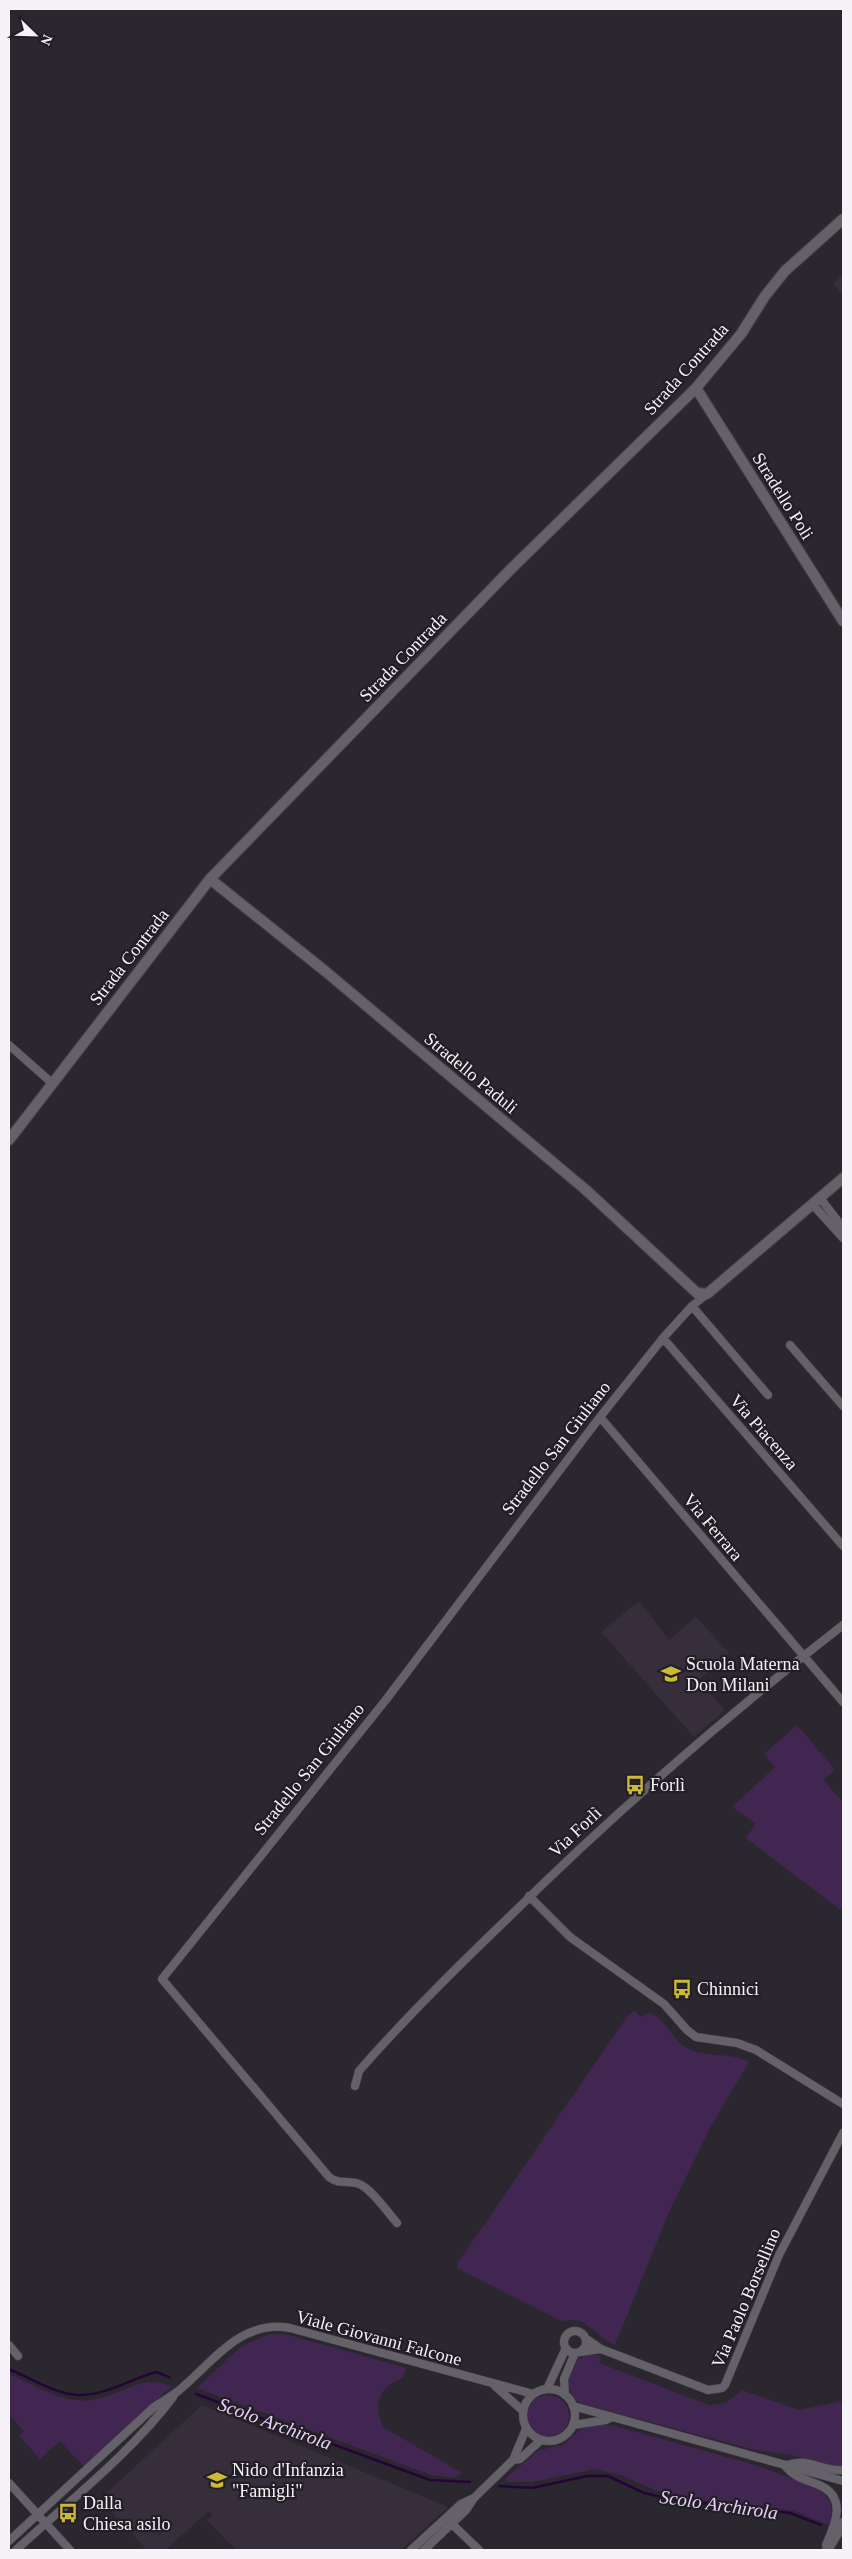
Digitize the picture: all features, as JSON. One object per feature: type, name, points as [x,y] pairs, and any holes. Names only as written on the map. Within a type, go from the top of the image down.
[{"type":"street","name":"Strada Contrada","points":[[9,1140],[210,879],[510,570],[696,388],[741,334],[765,296],[785,271],[843,219]]},
{"type":"street","name":"Stradello Poli","points":[[696,388],[843,621]]},
{"type":"street","name":"Stradello Paduli","points":[[210,879],[325,971],[578,1184],[690,1289],[697,1293],[707,1294]]},
{"type":"street","points":[[9,1045],[52,1083]]},
{"type":"street","name":"Stradello San Giuliano","points":[[831,1189],[843,1174]]},
{"type":"street","name":"Stradello San Giuliano","points":[[397,2223],[365,2187],[355,2183],[342,2183],[329,2177],[162,1979],[385,1701],[600,1417],[663,1338],[692,1306],[843,1178]]},
{"type":"street","points":[[816,1202],[842,1236]]},
{"type":"street","points":[[692,1306],[768,1394]]},
{"type":"street","name":"Via Piacenza","points":[[663,1338],[843,1546]]},
{"type":"street","points":[[790,1345],[843,1406]]},
{"type":"street","name":"Via Ferrara","points":[[600,1417],[843,1702]]},
{"type":"street","name":"Via Forlì","points":[[354,2086],[359,2071],[368,2060],[444,1980],[640,1791],[843,1625]]},
{"type":"street","points":[[529,1896],[570,1937],[664,2004],[687,2030],[696,2037],[737,2043],[756,2050],[843,2104]]},
{"type":"street","name":"Via Paolo Borsellino","points":[[602,2349],[708,2390],[722,2388],[725,2385],[779,2255],[843,2133]]},
{"type":"street","name":"Viale Giovanni Falcone","points":[[177,2391],[233,2341],[256,2329],[271,2327],[290,2328],[493,2385],[533,2394]]},
{"type":"street","points":[[547,2389],[566,2348],[565,2338],[571,2332],[579,2332],[602,2349]]},
{"type":"street","points":[[526,2429],[541,2440],[552,2441],[562,2438],[573,2425],[575,2416],[573,2406],[565,2395],[564,2379],[577,2352],[585,2346],[585,2338]]},
{"type":"street","points":[[9,2345],[18,2356]]},
{"type":"street","points":[[566,2348],[577,2352],[602,2349]]},
{"type":"street","name":"Viale Giovanni Falcone","points":[[493,2385],[523,2411]]},
{"type":"street","points":[[424,2550],[466,2510],[474,2498],[513,2460],[526,2429],[523,2411],[526,2402],[533,2394],[547,2389],[565,2395]]},
{"type":"street","points":[[9,2541],[154,2407],[177,2391]]},
{"type":"street","points":[[16,2550],[128,2447],[161,2413],[177,2391]]},
{"type":"street","points":[[573,2406],[843,2481]]},
{"type":"street","points":[[573,2425],[612,2417]]},
{"type":"street","points":[[513,2460],[520,2459],[541,2440]]},
{"type":"street","points":[[785,2466],[798,2460],[833,2470],[843,2470]]},
{"type":"street","points":[[785,2466],[794,2476],[820,2485],[835,2498],[838,2513],[825,2550]]},
{"type":"street","points":[[9,2483],[70,2550]]},
{"type":"street","points":[[411,2550],[461,2504],[474,2498]]},
{"type":"street","points":[[452,2524],[479,2550]]},
{"type":"street","points":[[825,2550],[842,2525]]},
{"type":"shaded area","points":[[843,274],[843,295],[833,284]]},
{"type":"shaded area","name":"Scuola Materna Don Milani","points":[[639,1601],[669,1640],[696,1617],[729,1653],[698,1680],[725,1710],[694,1737],[601,1632]]},
{"type":"shaded area","points":[[797,1725],[835,1770],[823,1780],[843,1802],[843,1912],[746,1838],[756,1823],[732,1807],[775,1767],[764,1754]]},
{"type":"shaded area","points":[[634,2011],[641,2017],[649,2013],[659,2018],[680,2043],[693,2051],[733,2057],[749,2062],[710,2128],[670,2210],[615,2345],[608,2342],[585,2323],[571,2320],[563,2322],[457,2268],[457,2264],[629,2014]]},
{"type":"shaded area","points":[[269,2334],[289,2335],[406,2368],[403,2378],[388,2386],[380,2396],[379,2410],[383,2427],[462,2473],[454,2478],[431,2475],[197,2388],[240,2347]]},
{"type":"shaded area","points":[[588,2354],[601,2355],[599,2363],[709,2405],[725,2403],[742,2390],[799,2410],[843,2401],[843,2466],[832,2466],[791,2455],[755,2450],[582,2404],[572,2396],[567,2382],[578,2359]]},
{"type":"shaded area","points":[[9,2374],[49,2393],[81,2400],[92,2400],[149,2382],[172,2386],[84,2467],[60,2441],[40,2459],[19,2436],[24,2431],[9,2415]]},
{"type":"shaded area","points":[[552,2395],[560,2398],[566,2404],[569,2416],[566,2428],[560,2434],[544,2437],[536,2434],[530,2428],[527,2412],[530,2404],[536,2398]]},
{"type":"shaded area","points":[[202,2405],[448,2507],[401,2550],[236,2550],[207,2520],[213,2515],[209,2511],[165,2550],[147,2550],[100,2499]]},
{"type":"shaded area","points":[[601,2424],[615,2426],[755,2465],[820,2489],[830,2501],[832,2514],[829,2525],[794,2511],[669,2496],[623,2476],[596,2469],[532,2482],[508,2482],[505,2479],[537,2451],[564,2444],[581,2429]]},
{"type":"waterway","name":"Scolo Archirola","points":[[9,2369],[52,2389],[78,2395],[98,2393],[156,2372],[169,2377]]},
{"type":"waterway","name":"Scolo Archirola","points":[[196,2394],[430,2480],[470,2482]]},
{"type":"waterway","name":"Scolo Archirola","points":[[499,2486],[532,2488],[587,2476],[608,2476],[644,2493],[675,2500],[790,2513],[821,2525]]},
{"type":"place","name":"Scuola Materna Don Milani","points":[[671,1674]]},
{"type":"place","name":"Forlì","points":[[635,1785]]},
{"type":"place","name":"Chinnici","points":[[682,1989]]},
{"type":"place","name":"Nido d'Infanzia \"Famigli\"","points":[[217,2480]]},
{"type":"place","name":"Dalla Chiesa asilo","points":[[68,2513]]}]
